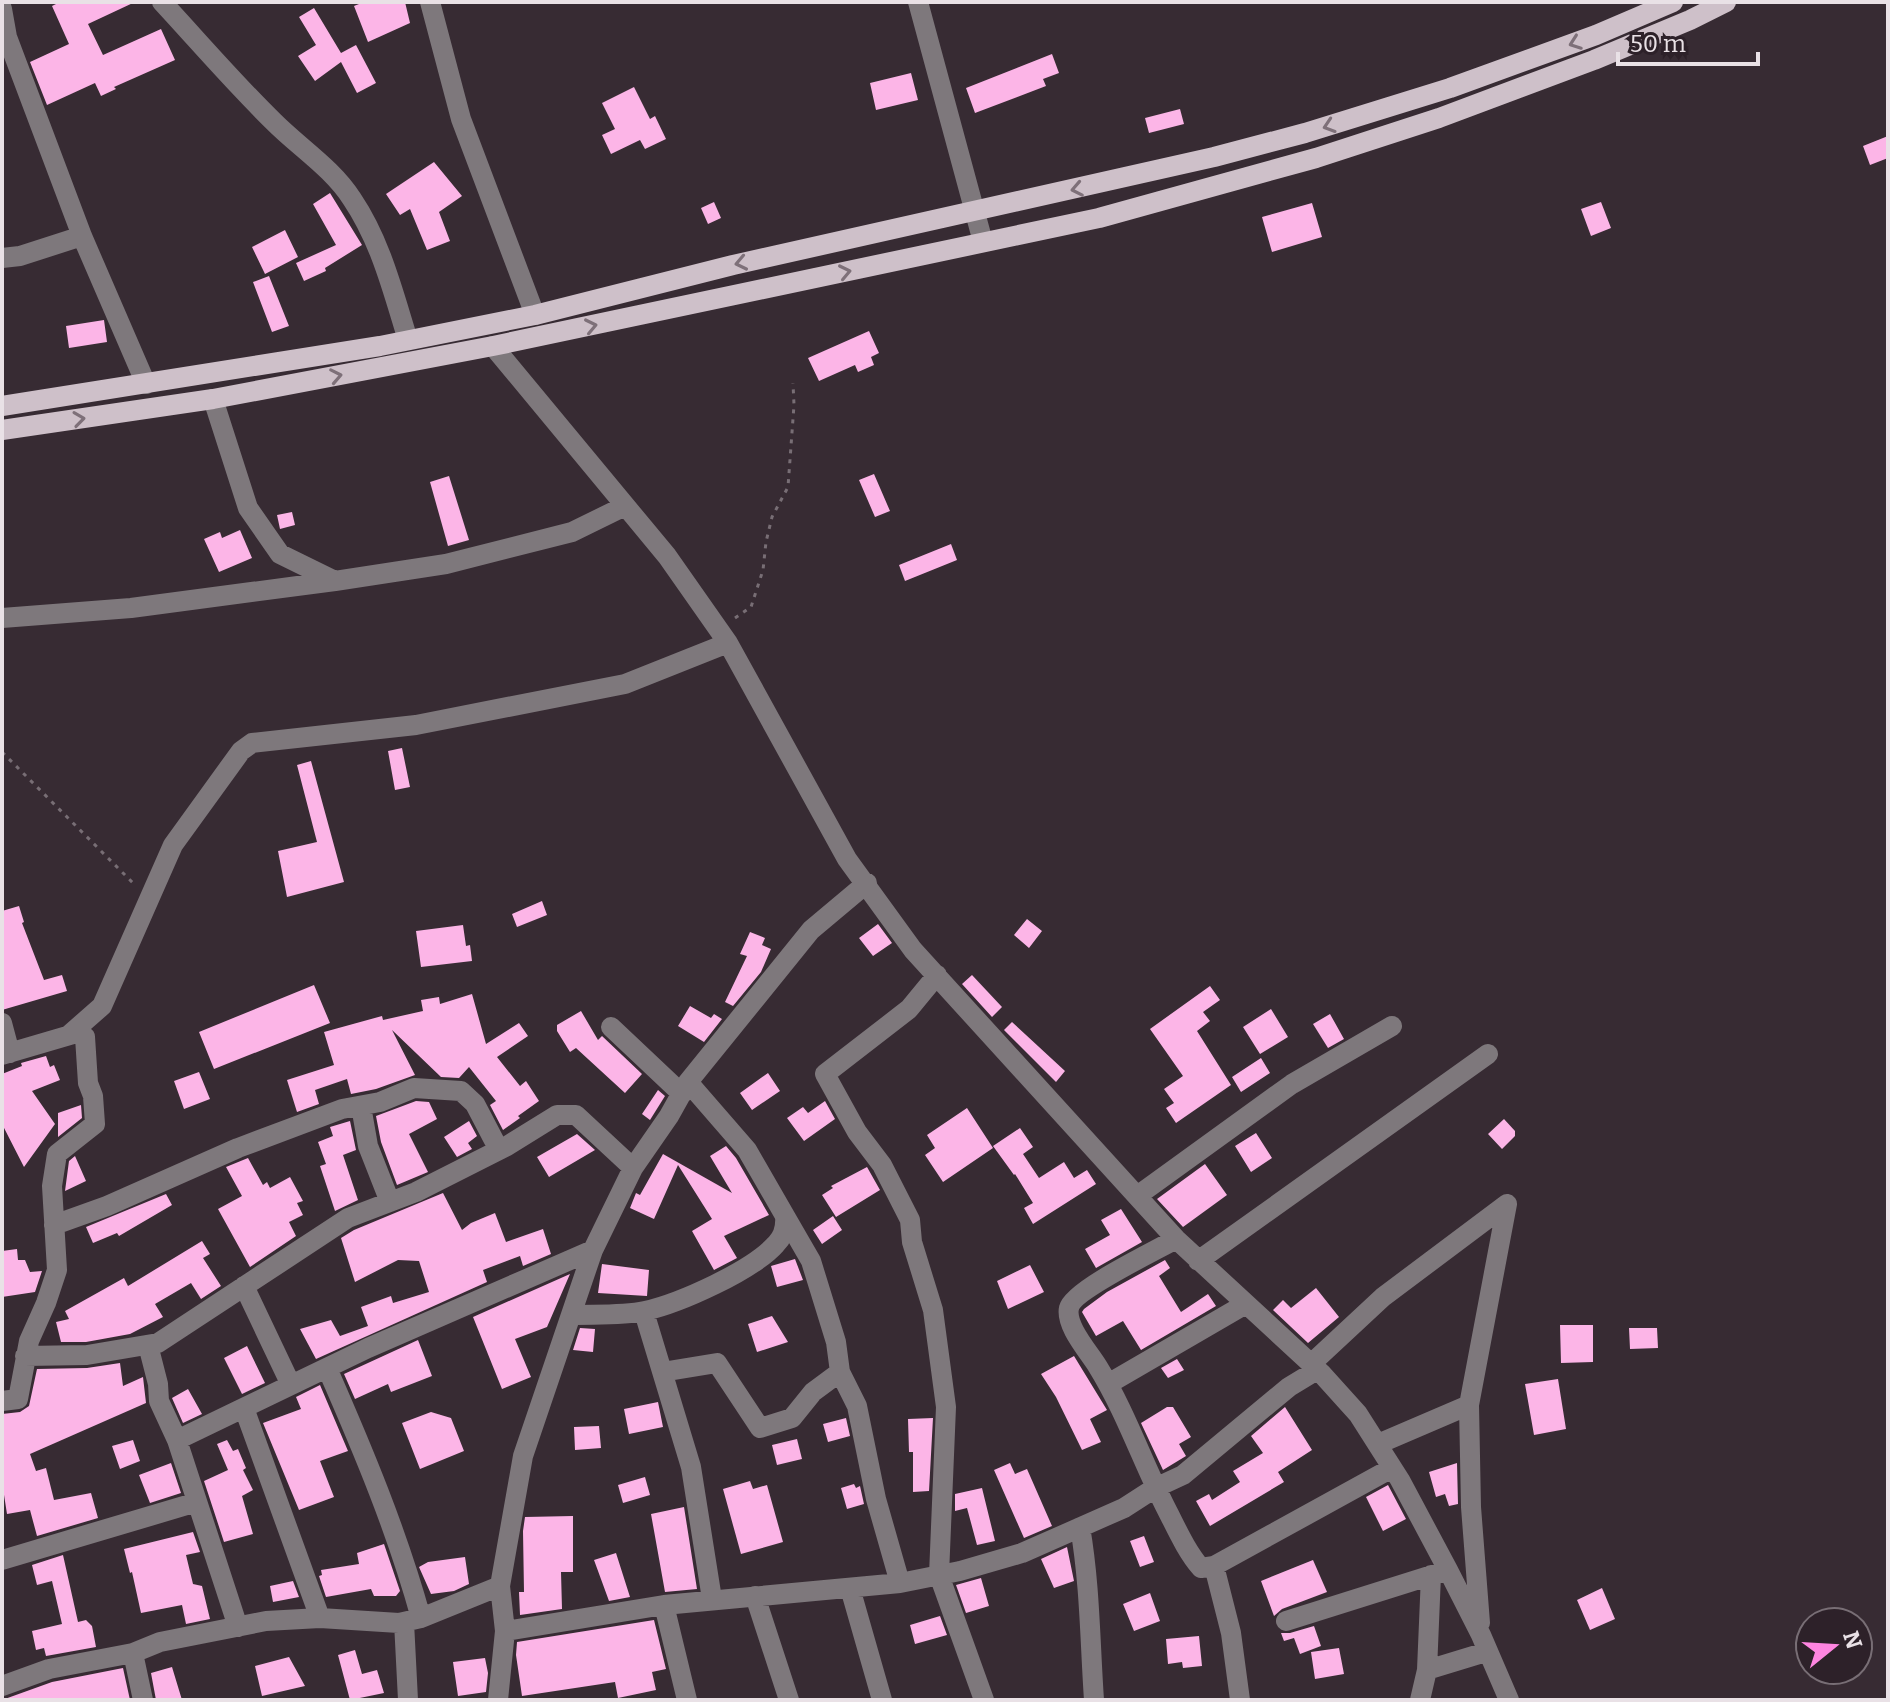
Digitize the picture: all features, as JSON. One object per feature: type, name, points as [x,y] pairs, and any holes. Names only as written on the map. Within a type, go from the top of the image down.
[{"type":"main road","points":[[2,406],[408,340],[535,315],[733,265],[1094,186],[1305,133],[1450,88],[1596,35],[1673,2]]},
{"type":"main road","points":[[2,430],[213,399],[493,346],[1114,214],[1316,158],[1439,118],[1594,60],[1726,2]]},
{"type":"street","points":[[162,2],[266,114],[331,172],[351,197],[368,224],[383,259],[408,340]]},
{"type":"street","points":[[430,2],[461,119],[535,315]]},
{"type":"street","points":[[918,2],[983,242]]},
{"type":"street","points":[[2,9],[5,37],[82,236],[146,384]]},
{"type":"street","points":[[2,258],[20,256],[82,236]]},
{"type":"street","points":[[493,346],[667,556],[728,643],[847,859],[913,950],[1176,1239],[1314,1367],[1358,1414],[1392,1468],[1439,1572],[1484,1644],[1509,1700]]},
{"type":"street","points":[[213,399],[248,508],[280,554],[335,581]]},
{"type":"street","points":[[2,618],[131,608],[446,564],[572,532],[625,506]]},
{"type":"street","points":[[69,1035],[102,1006],[173,845],[241,751],[252,743],[416,725],[625,684],[728,643]]},
{"type":"street","points":[[498,1700],[505,1631],[500,1586],[523,1456],[593,1250],[633,1168],[685,1088],[811,930],[867,883]]},
{"type":"street","points":[[937,975],[909,1009],[825,1074],[857,1132],[882,1165],[910,1220],[912,1242],[933,1310],[946,1407],[939,1575],[984,1700]]},
{"type":"street","points":[[2,1023],[6,1054],[77,1033],[85,1037],[95,1124],[57,1154],[52,1186],[57,1270],[25,1356],[18,1399],[2,1401]]},
{"type":"street","points":[[1137,1196],[1292,1084],[1392,1026]]},
{"type":"street","points":[[611,1027],[685,1088],[747,1150],[811,1261],[836,1342],[840,1372],[857,1406],[876,1499],[900,1583]]},
{"type":"street","points":[[1198,1261],[1488,1054]]},
{"type":"street","points":[[54,1225],[107,1206],[238,1148],[342,1109],[380,1102],[414,1088],[461,1091],[475,1104],[499,1150]]},
{"type":"street","points":[[361,1106],[368,1146],[390,1202]]},
{"type":"street","points":[[25,1356],[87,1355],[158,1343],[348,1218],[416,1192],[499,1150],[557,1115],[576,1115],[633,1168]]},
{"type":"street","points":[[505,1631],[712,1599],[900,1583],[1022,1553],[1124,1508],[1183,1475],[1314,1367],[1383,1297],[1507,1204],[1469,1405],[1471,1507],[1484,1644]]},
{"type":"street","points":[[571,1315],[644,1312],[739,1273],[777,1244],[786,1228],[785,1216]]},
{"type":"street","points":[[1176,1239],[1093,1284],[1069,1307],[1074,1327],[1108,1384],[1155,1488],[1201,1568],[1214,1566],[1392,1468]]},
{"type":"street","points":[[177,1440],[327,1368],[593,1250]]},
{"type":"street","points":[[244,1286],[291,1385]]},
{"type":"street","points":[[1108,1384],[1244,1305]]},
{"type":"street","points":[[644,1312],[691,1467],[712,1599]]},
{"type":"street","points":[[148,1345],[159,1401],[177,1440],[238,1627]]},
{"type":"street","points":[[662,1372],[717,1363],[760,1428],[792,1418],[813,1392],[840,1372]]},
{"type":"street","points":[[327,1368],[398,1540],[413,1620],[408,1700]]},
{"type":"street","points":[[1378,1444],[1469,1405]]},
{"type":"street","points":[[244,1408],[320,1618]]},
{"type":"street","points":[[2,1560],[197,1502]]},
{"type":"street","points":[[1080,1527],[1086,1566],[1094,1700]]},
{"type":"street","points":[[1214,1566],[1231,1633],[1240,1700]]},
{"type":"street","points":[[1286,1621],[1439,1572]]},
{"type":"street","points":[[1420,1700],[1427,1670],[1439,1572]]},
{"type":"street","points":[[2,1686],[49,1669],[133,1653],[160,1642],[266,1621],[320,1618],[413,1620],[500,1586]]},
{"type":"street","points":[[850,1588],[882,1700]]},
{"type":"street","points":[[755,1596],[789,1700]]},
{"type":"street","points":[[664,1605],[687,1700]]},
{"type":"street","points":[[1427,1670],[1484,1644]]},
{"type":"street","points":[[133,1653],[143,1700]]},
{"type":"path","points":[[751,607],[763,570],[772,517],[788,487],[793,383]]},
{"type":"path","points":[[2,752],[149,899]]},
{"type":"building","points":[[60,2],[135,2],[88,24],[103,55],[161,29],[175,60],[114,87],[116,89],[101,96],[95,83],[47,105],[30,62],[69,44],[52,6]]},
{"type":"building","points":[[364,2],[405,2],[410,23],[368,42],[354,6]]},
{"type":"building","points":[[314,8],[341,53],[356,45],[376,83],[357,93],[341,62],[315,81],[298,56],[316,45],[299,17]]},
{"type":"building","points":[[1052,54],[1059,73],[1043,79],[1046,86],[975,113],[966,88]]},
{"type":"building","points":[[911,73],[918,100],[876,110],[870,83]]},
{"type":"building","points":[[634,87],[650,119],[655,116],[666,139],[645,149],[640,140],[611,154],[602,135],[615,129],[602,103]]},
{"type":"building","points":[[1180,109],[1184,124],[1149,133],[1145,118]]},
{"type":"building","points":[[1888,136],[1888,158],[1870,165],[1863,146]]},
{"type":"building","points":[[434,162],[462,196],[439,212],[450,241],[427,250],[410,209],[400,215],[386,194]]},
{"type":"building","points":[[330,193],[362,245],[325,268],[326,271],[304,281],[296,263],[336,245],[313,204]]},
{"type":"building","points":[[714,202],[721,218],[708,224],[701,208]]},
{"type":"building","points":[[1601,202],[1611,228],[1591,236],[1581,209]]},
{"type":"building","points":[[1312,203],[1322,237],[1272,252],[1262,217]]},
{"type":"building","points":[[285,230],[298,257],[265,274],[252,247]]},
{"type":"building","points":[[269,276],[289,326],[272,332],[253,282]]},
{"type":"building","points":[[104,320],[107,342],[69,348],[66,326]]},
{"type":"building","points":[[869,331],[879,353],[871,357],[874,365],[858,372],[855,365],[819,381],[808,358]]},
{"type":"building","points":[[874,474],[890,511],[875,517],[859,480]]},
{"type":"building","points":[[449,476],[469,540],[448,546],[430,482]]},
{"type":"building","points":[[292,512],[295,525],[280,529],[277,515]]},
{"type":"building","points":[[240,530],[252,558],[219,572],[204,539],[220,532],[222,538]]},
{"type":"building","points":[[951,544],[957,560],[905,581],[899,565]]},
{"type":"building","points":[[402,748],[410,787],[395,790],[388,751]]},
{"type":"building","points":[[311,761],[344,882],[287,897],[278,851],[317,842],[297,765]]},
{"type":"building","points":[[542,901],[547,915],[517,927],[512,914]]},
{"type":"building","points":[[19,906],[22,923],[44,980],[62,975],[67,991],[2,1010],[2,911]]},
{"type":"building","points":[[1027,919],[1042,931],[1029,948],[1014,935]]},
{"type":"building","points":[[878,924],[892,943],[873,956],[859,938]]},
{"type":"building","points":[[463,925],[472,961],[421,967],[416,931]]},
{"type":"building","points":[[750,932],[765,938],[762,945],[771,949],[761,972],[733,1006],[725,1002],[747,956],[740,954]]},
{"type":"building","points":[[972,975],[1002,1007],[992,1017],[962,984]]},
{"type":"building","points":[[314,985],[330,1023],[214,1069],[199,1032]]},
{"type":"building","points":[[1210,986],[1220,1000],[1203,1012],[1210,1021],[1197,1031],[1231,1085],[1176,1123],[1166,1108],[1174,1103],[1164,1089],[1183,1076],[1150,1029]]},
{"type":"building","points":[[472,994],[486,1044],[519,1023],[528,1036],[497,1057],[520,1086],[526,1081],[539,1101],[503,1130],[490,1105],[496,1101],[469,1067],[459,1078],[441,1077],[392,1030],[415,1075],[351,1094],[347,1079],[315,1090],[319,1104],[297,1112],[287,1080],[334,1065],[324,1032],[382,1016],[383,1020],[423,1011],[421,1000],[439,997],[440,1004]]},
{"type":"building","points":[[690,1006],[711,1018],[714,1014],[722,1019],[704,1042],[678,1026]]},
{"type":"building","points":[[1271,1009],[1288,1037],[1260,1054],[1243,1027]]},
{"type":"building","points":[[581,1011],[598,1040],[602,1036],[642,1074],[625,1093],[576,1048],[570,1052],[557,1031],[557,1025]]},
{"type":"building","points":[[1330,1014],[1344,1039],[1328,1048],[1313,1024]]},
{"type":"building","points":[[1012,1022],[1065,1071],[1056,1082],[1004,1030]]},
{"type":"building","points":[[46,1056],[60,1080],[32,1091],[55,1124],[24,1167],[2,1124],[2,1074],[22,1066],[21,1063]]},
{"type":"building","points":[[1261,1058],[1270,1073],[1241,1092],[1232,1077]]},
{"type":"building","points":[[199,1072],[210,1099],[184,1109],[174,1081]]},
{"type":"building","points":[[768,1073],[780,1091],[752,1110],[740,1093]]},
{"type":"building","points":[[658,1090],[665,1096],[650,1120],[642,1114]]},
{"type":"building","points":[[416,1101],[429,1102],[437,1119],[409,1134],[428,1172],[397,1185],[381,1142],[376,1116]]},
{"type":"building","points":[[825,1101],[835,1119],[804,1141],[787,1118],[803,1107],[808,1113]]},
{"type":"building","points":[[81,1105],[82,1118],[58,1137],[58,1113]]},
{"type":"building","points":[[967,1108],[993,1148],[943,1182],[925,1155],[935,1148],[927,1135]]},
{"type":"building","points":[[1504,1119],[1515,1131],[1515,1136],[1502,1149],[1488,1134]]},
{"type":"building","points":[[350,1121],[356,1150],[343,1155],[358,1200],[335,1211],[320,1166],[326,1164],[318,1142],[333,1136],[330,1127]]},
{"type":"building","points":[[469,1121],[477,1136],[468,1143],[472,1149],[457,1157],[444,1137]]},
{"type":"building","points":[[1020,1128],[1033,1147],[1023,1154],[1039,1178],[1064,1162],[1074,1178],[1087,1170],[1096,1184],[1033,1224],[1024,1208],[1033,1203],[993,1146]]},
{"type":"building","points":[[1256,1133],[1272,1158],[1251,1172],[1235,1146]]},
{"type":"building","points":[[577,1134],[595,1150],[549,1177],[537,1157]]},
{"type":"building","points":[[726,1146],[769,1215],[724,1236],[737,1258],[714,1270],[692,1231],[712,1219],[678,1165],[654,1219],[630,1208],[636,1193],[640,1195],[663,1154],[732,1193],[710,1156]]},
{"type":"building","points":[[75,1156],[86,1181],[65,1191],[69,1161]]},
{"type":"building","points":[[248,1158],[263,1185],[267,1182],[270,1188],[290,1177],[303,1201],[297,1203],[303,1215],[289,1222],[296,1236],[250,1267],[218,1209],[242,1196],[226,1167]]},
{"type":"building","points":[[1205,1164],[1227,1195],[1183,1227],[1157,1199]]},
{"type":"building","points":[[867,1167],[880,1190],[836,1217],[822,1195],[833,1188],[831,1186]]},
{"type":"building","points":[[443,1193],[462,1230],[495,1213],[506,1242],[543,1229],[551,1254],[523,1266],[520,1256],[483,1270],[487,1282],[316,1359],[300,1329],[331,1320],[340,1336],[368,1326],[361,1307],[391,1296],[393,1303],[429,1292],[419,1261],[398,1260],[355,1282],[341,1238]]},
{"type":"building","points":[[166,1194],[172,1205],[119,1236],[117,1233],[93,1243],[86,1227]]},
{"type":"building","points":[[1121,1209],[1142,1242],[1096,1268],[1085,1249],[1110,1235],[1101,1220]]},
{"type":"building","points":[[833,1216],[842,1230],[822,1244],[813,1230]]},
{"type":"building","points":[[202,1241],[210,1254],[203,1258],[221,1286],[201,1299],[191,1283],[155,1304],[163,1317],[130,1334],[86,1342],[61,1342],[56,1322],[69,1319],[65,1311],[124,1278],[128,1286]]},
{"type":"building","points":[[17,1249],[18,1260],[25,1260],[30,1272],[42,1271],[35,1292],[2,1297],[2,1251]]},
{"type":"building","points":[[795,1259],[803,1280],[777,1287],[771,1266]]},
{"type":"building","points":[[1165,1260],[1170,1268],[1159,1276],[1181,1312],[1208,1294],[1216,1306],[1141,1350],[1123,1321],[1096,1336],[1082,1312],[1084,1309],[1107,1292]]},
{"type":"building","points":[[602,1264],[649,1270],[647,1296],[598,1293]]},
{"type":"building","points":[[1030,1265],[1044,1292],[1008,1309],[997,1281]]},
{"type":"building","points":[[570,1274],[547,1327],[515,1339],[531,1377],[502,1389],[473,1317]]},
{"type":"building","points":[[1316,1288],[1339,1317],[1308,1343],[1273,1310],[1283,1300],[1291,1308]]},
{"type":"building","points":[[772,1316],[788,1342],[757,1352],[748,1324]]},
{"type":"building","points":[[1560,1325],[1593,1325],[1593,1362],[1561,1363]]},
{"type":"building","points":[[580,1328],[595,1329],[593,1352],[573,1350]]},
{"type":"building","points":[[1629,1328],[1657,1328],[1658,1348],[1630,1349]]},
{"type":"building","points":[[418,1340],[432,1376],[391,1392],[388,1384],[355,1399],[344,1374]]},
{"type":"building","points":[[247,1346],[265,1383],[242,1394],[224,1358]]},
{"type":"building","points":[[1074,1356],[1107,1410],[1090,1419],[1101,1442],[1082,1450],[1041,1374]]},
{"type":"building","points":[[1177,1359],[1184,1370],[1168,1378],[1161,1368]]},
{"type":"building","points":[[120,1363],[123,1386],[143,1377],[146,1403],[30,1454],[36,1471],[46,1468],[54,1500],[91,1493],[98,1518],[37,1536],[30,1510],[7,1514],[2,1482],[2,1414],[20,1412],[29,1406],[37,1369],[87,1368]]},
{"type":"building","points":[[1558,1379],[1566,1429],[1534,1435],[1525,1384]]},
{"type":"building","points":[[320,1385],[348,1451],[320,1461],[334,1497],[299,1510],[263,1423],[301,1409],[296,1397]]},
{"type":"building","points":[[188,1389],[202,1414],[183,1423],[172,1398]]},
{"type":"building","points":[[658,1402],[663,1427],[629,1434],[624,1409]]},
{"type":"building","points":[[1167,1407],[1173,1407],[1191,1437],[1179,1444],[1186,1456],[1163,1470],[1141,1423]]},
{"type":"building","points":[[1285,1407],[1312,1450],[1278,1472],[1284,1482],[1210,1526],[1196,1501],[1209,1494],[1212,1500],[1240,1482],[1233,1471],[1263,1453],[1251,1436]]},
{"type":"building","points":[[431,1412],[451,1418],[464,1451],[420,1469],[402,1423]]},
{"type":"building","points":[[846,1418],[850,1436],[828,1442],[823,1424]]},
{"type":"building","points":[[933,1418],[929,1491],[913,1492],[913,1452],[909,1452],[908,1419]]},
{"type":"building","points":[[599,1426],[601,1448],[575,1450],[574,1427]]},
{"type":"building","points":[[797,1439],[802,1459],[777,1465],[772,1445]]},
{"type":"building","points":[[133,1440],[140,1461],[120,1469],[112,1446]]},
{"type":"building","points":[[227,1440],[233,1451],[238,1449],[246,1468],[243,1470],[253,1490],[242,1496],[253,1534],[224,1542],[204,1481],[228,1470],[217,1444]]},
{"type":"building","points":[[171,1463],[181,1493],[150,1503],[139,1475]]},
{"type":"building","points":[[1010,1463],[1015,1474],[1027,1469],[1052,1526],[1024,1538],[994,1470]]},
{"type":"building","points":[[1457,1463],[1458,1504],[1449,1506],[1445,1494],[1436,1497],[1429,1472]]},
{"type":"building","points":[[645,1477],[650,1495],[623,1503],[618,1485]]},
{"type":"building","points":[[750,1481],[753,1489],[767,1485],[783,1542],[741,1554],[723,1489]]},
{"type":"building","points":[[854,1484],[856,1488],[860,1486],[864,1504],[847,1509],[841,1488]]},
{"type":"building","points":[[1388,1485],[1406,1519],[1383,1531],[1366,1497]]},
{"type":"building","points":[[982,1488],[995,1541],[977,1545],[967,1508],[955,1511],[955,1494]]},
{"type":"building","points":[[684,1507],[697,1589],[665,1592],[651,1514]]},
{"type":"building","points":[[573,1516],[573,1572],[561,1572],[562,1609],[520,1615],[519,1592],[524,1592],[525,1517]]},
{"type":"building","points":[[193,1532],[200,1552],[186,1555],[193,1584],[202,1586],[210,1619],[186,1624],[182,1605],[141,1613],[124,1549]]},
{"type":"building","points":[[1144,1536],[1154,1562],[1140,1567],[1130,1541]]},
{"type":"building","points":[[384,1544],[400,1591],[396,1596],[374,1596],[371,1589],[326,1597],[319,1576],[322,1575],[321,1570],[359,1564],[357,1553]]},
{"type":"building","points":[[1067,1547],[1074,1581],[1054,1588],[1041,1559]]},
{"type":"building","points":[[616,1553],[630,1597],[609,1601],[594,1560]]},
{"type":"building","points":[[63,1555],[78,1622],[86,1620],[92,1626],[96,1647],[46,1656],[44,1648],[36,1650],[32,1631],[62,1624],[52,1581],[37,1585],[32,1565]]},
{"type":"building","points":[[465,1557],[469,1584],[454,1591],[431,1594],[419,1567],[428,1562]]},
{"type":"building","points":[[1313,1560],[1327,1592],[1282,1609],[1274,1616],[1261,1581]]},
{"type":"building","points":[[981,1578],[989,1606],[966,1613],[956,1585]]},
{"type":"building","points":[[293,1581],[299,1597],[273,1602],[270,1586]]},
{"type":"building","points":[[1602,1588],[1615,1619],[1590,1630],[1577,1600]]},
{"type":"building","points":[[1150,1593],[1160,1621],[1134,1631],[1123,1604]]},
{"type":"building","points":[[940,1616],[947,1635],[915,1644],[910,1625]]},
{"type":"building","points":[[654,1620],[666,1669],[652,1672],[656,1690],[618,1698],[615,1682],[522,1696],[517,1642]]},
{"type":"building","points":[[1314,1626],[1321,1646],[1300,1654],[1294,1638],[1284,1641],[1281,1633],[1290,1633]]},
{"type":"building","points":[[1199,1636],[1202,1666],[1183,1668],[1182,1662],[1168,1664],[1166,1639]]},
{"type":"building","points":[[1339,1648],[1344,1674],[1315,1679],[1311,1652]]},
{"type":"building","points":[[355,1650],[362,1674],[377,1670],[384,1693],[350,1700],[338,1655]]},
{"type":"building","points":[[289,1657],[305,1686],[262,1696],[255,1666]]},
{"type":"building","points":[[485,1658],[488,1673],[486,1692],[458,1696],[453,1662]]},
{"type":"building","points":[[172,1667],[182,1700],[156,1700],[151,1673]]},
{"type":"building","points":[[123,1668],[130,1700],[2,1700],[52,1682]]}]
